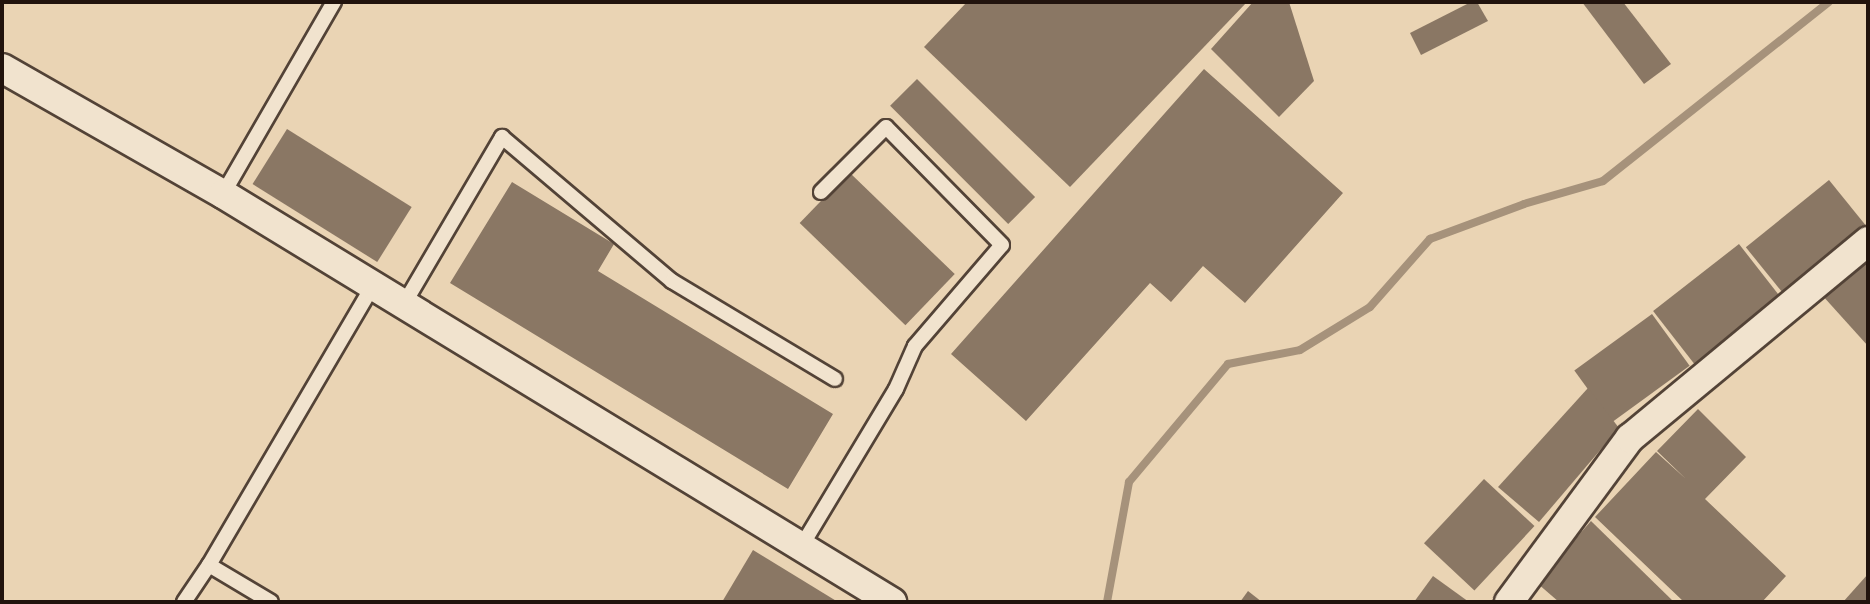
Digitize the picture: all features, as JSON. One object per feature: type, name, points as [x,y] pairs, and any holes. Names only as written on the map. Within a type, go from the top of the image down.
[{"type":"street","points":[[2,68],[223,194],[892,602]]},
{"type":"street","points":[[1509,602],[1630,438],[1868,241]]},
{"type":"lane","points":[[223,194],[334,2]]},
{"type":"lane","points":[[801,547],[896,389],[915,346],[1002,245],[886,127],[821,192]]},
{"type":"lane","points":[[404,304],[502,137],[672,281],[835,379]]},
{"type":"lane","points":[[184,602],[209,565],[373,285]]},
{"type":"lane","points":[[209,565],[271,602]]},
{"type":"building","points":[[967,2],[1247,2],[1070,187],[924,47]]},
{"type":"building","points":[[1253,2],[1289,2],[1314,81],[1279,117],[1211,49]]},
{"type":"building","points":[[1471,2],[1477,2],[1488,21],[1421,55],[1410,33]]},
{"type":"building","points":[[1582,2],[1623,2],[1671,64],[1644,84]]},
{"type":"building","points":[[1204,69],[1343,193],[1245,303],[1203,266],[1171,302],[1150,283],[1026,421],[951,354]]},
{"type":"building","points":[[917,79],[1035,197],[1008,224],[890,106]]},
{"type":"building","points":[[287,129],[412,207],[377,262],[253,184]]},
{"type":"building","points":[[849,172],[955,274],[905,325],[800,223]]},
{"type":"building","points":[[1829,180],[1868,229],[1785,296],[1746,247]]},
{"type":"building","points":[[512,182],[614,244],[598,271],[833,414],[788,489],[450,283]]},
{"type":"building","points":[[1739,244],[1780,297],[1694,364],[1653,311]]},
{"type":"building","points":[[1868,254],[1868,346],[1822,295]]},
{"type":"building","points":[[1652,314],[1690,366],[1612,422],[1574,370]]},
{"type":"building","points":[[1588,388],[1619,428],[1539,522],[1498,487]]},
{"type":"building","points":[[1698,409],[1746,457],[1705,499],[1786,576],[1762,602],[1684,602],[1595,517],[1656,452],[1686,479],[1657,451]]},
{"type":"building","points":[[1484,479],[1534,526],[1474,590],[1424,543]]},
{"type":"building","points":[[1591,521],[1674,602],[1559,602],[1537,583]]},
{"type":"building","points":[[753,550],[838,602],[722,602]]},
{"type":"building","points":[[1868,574],[1868,602],[1843,602]]},
{"type":"building","points":[[1433,576],[1469,602],[1414,602]]},
{"type":"building","points":[[1248,591],[1262,602],[1240,602]]},
{"type":"waterway","points":[[1107,602],[1129,482],[1228,364],[1300,350],[1370,307],[1430,239],[1524,204],[1603,181],[1829,2]]}]
